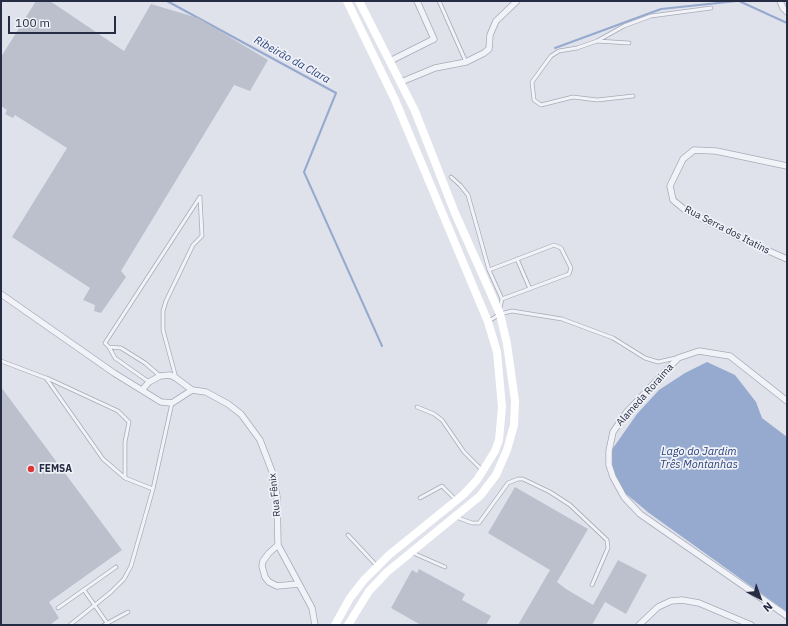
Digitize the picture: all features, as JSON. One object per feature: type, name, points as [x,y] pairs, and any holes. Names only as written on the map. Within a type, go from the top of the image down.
[{"type":"main road","points":[[335,625],[350,598],[364,580],[378,566],[456,501],[484,471],[499,440],[502,418],[500,375],[497,352],[488,322],[389,88],[347,1]]},
{"type":"main road","points":[[348,625],[369,591],[410,552],[480,496],[496,475],[507,450],[514,425],[515,401],[513,377],[500,314],[455,213],[401,82],[359,1]]},
{"type":"street","points":[[390,61],[434,39],[417,1]]},
{"type":"street","points":[[401,82],[436,68],[466,62],[477,58],[489,48],[492,28],[500,15],[517,1]]},
{"type":"street","points":[[780,1],[787,12]]},
{"type":"street","name":"Rua Serra dos Itatins","points":[[787,166],[702,149],[688,153],[678,167],[670,186],[670,194],[677,204],[685,210],[746,242],[787,259]]},
{"type":"street","points":[[1,294],[114,373],[161,402],[172,403],[192,390],[176,378],[170,376],[160,376],[149,382],[142,390]]},
{"type":"street","name":"Alameda Roraima","points":[[787,401],[730,356],[699,351],[678,358],[626,413],[613,432],[609,458],[613,477],[624,497],[640,514],[787,616]]},
{"type":"street","name":"Rua Fênix","points":[[192,390],[211,394],[228,404],[241,414],[260,440],[273,474],[277,497],[278,545],[312,608],[314,625]]},
{"type":"street","points":[[278,545],[263,561],[262,566],[265,577],[269,582],[277,586],[298,584]]},
{"type":"street","points":[[639,625],[658,607],[671,601],[682,600],[699,603],[750,625]]},
{"type":"lane","points":[[439,1],[466,62]]},
{"type":"lane","points":[[632,96],[597,100],[573,97],[541,105],[534,100],[532,82],[551,56],[559,51],[577,48],[597,41],[624,26],[651,16],[711,8]]},
{"type":"lane","points":[[597,41],[629,42]]},
{"type":"lane","points":[[450,177],[460,184],[468,195],[489,270],[502,299],[500,314]]},
{"type":"lane","points":[[149,382],[115,358],[110,347],[105,343],[200,197],[202,236],[193,246],[166,301],[163,311],[163,330],[176,378]]},
{"type":"lane","points":[[489,270],[554,245],[561,248],[571,268],[569,274],[502,299]]},
{"type":"lane","points":[[517,260],[530,289]]},
{"type":"lane","points":[[488,322],[500,314],[512,310],[562,319],[613,338],[646,358],[658,362],[678,358]]},
{"type":"lane","points":[[110,347],[121,348],[146,363],[160,376]]},
{"type":"lane","points":[[1,361],[46,378],[118,411],[128,422],[125,442],[125,478]]},
{"type":"lane","points":[[46,378],[103,459],[125,478],[153,489]]},
{"type":"lane","points":[[70,625],[124,579],[131,566],[153,489],[172,403]]},
{"type":"lane","points":[[417,408],[434,414],[442,420],[464,452],[484,471]]},
{"type":"lane","points":[[456,516],[472,523],[479,523],[508,484],[518,479],[523,479],[550,492],[570,505],[607,540],[608,548],[592,585]]},
{"type":"lane","points":[[420,498],[442,486],[448,490],[456,501]]},
{"type":"lane","points":[[348,535],[378,566]]},
{"type":"lane","points":[[410,552],[445,567]]},
{"type":"lane","points":[[58,608],[116,567]]},
{"type":"lane","points":[[84,590],[95,604],[106,624],[128,612]]},
{"type":"water","name":"Lago do Jardim Três Montanhas","points":[[707,362],[735,375],[756,402],[762,418],[787,437],[787,612],[649,513],[625,493],[612,471],[611,451],[637,414],[659,390],[685,373]]},
{"type":"building","points":[[36,1],[50,1],[124,51],[151,4],[198,18],[268,60],[250,91],[234,85],[121,271],[126,277],[101,313],[94,311],[95,305],[83,300],[90,288],[12,237],[67,148],[15,115],[13,118],[5,114],[7,110],[1,106],[1,57]]},
{"type":"building","name":"FEMSA","points":[[1,387],[122,550],[49,602],[59,618],[50,625],[1,625]]},
{"type":"building","points":[[515,487],[588,529],[557,582],[566,589],[593,605],[618,560],[647,575],[626,614],[605,602],[592,625],[518,625],[550,570],[488,533]]},
{"type":"building","points":[[419,569],[465,594],[462,600],[491,616],[486,625],[421,625],[391,608],[412,570],[417,573]]},
{"type":"waterway","name":"Ribeirão da Clara","points":[[167,1],[336,93],[304,172],[382,346]]},
{"type":"waterway","points":[[555,48],[661,9],[737,1]]},
{"type":"waterway","points":[[739,1],[787,23]]},
{"type":"place","name":"FEMSA","points":[[31,469]]}]
